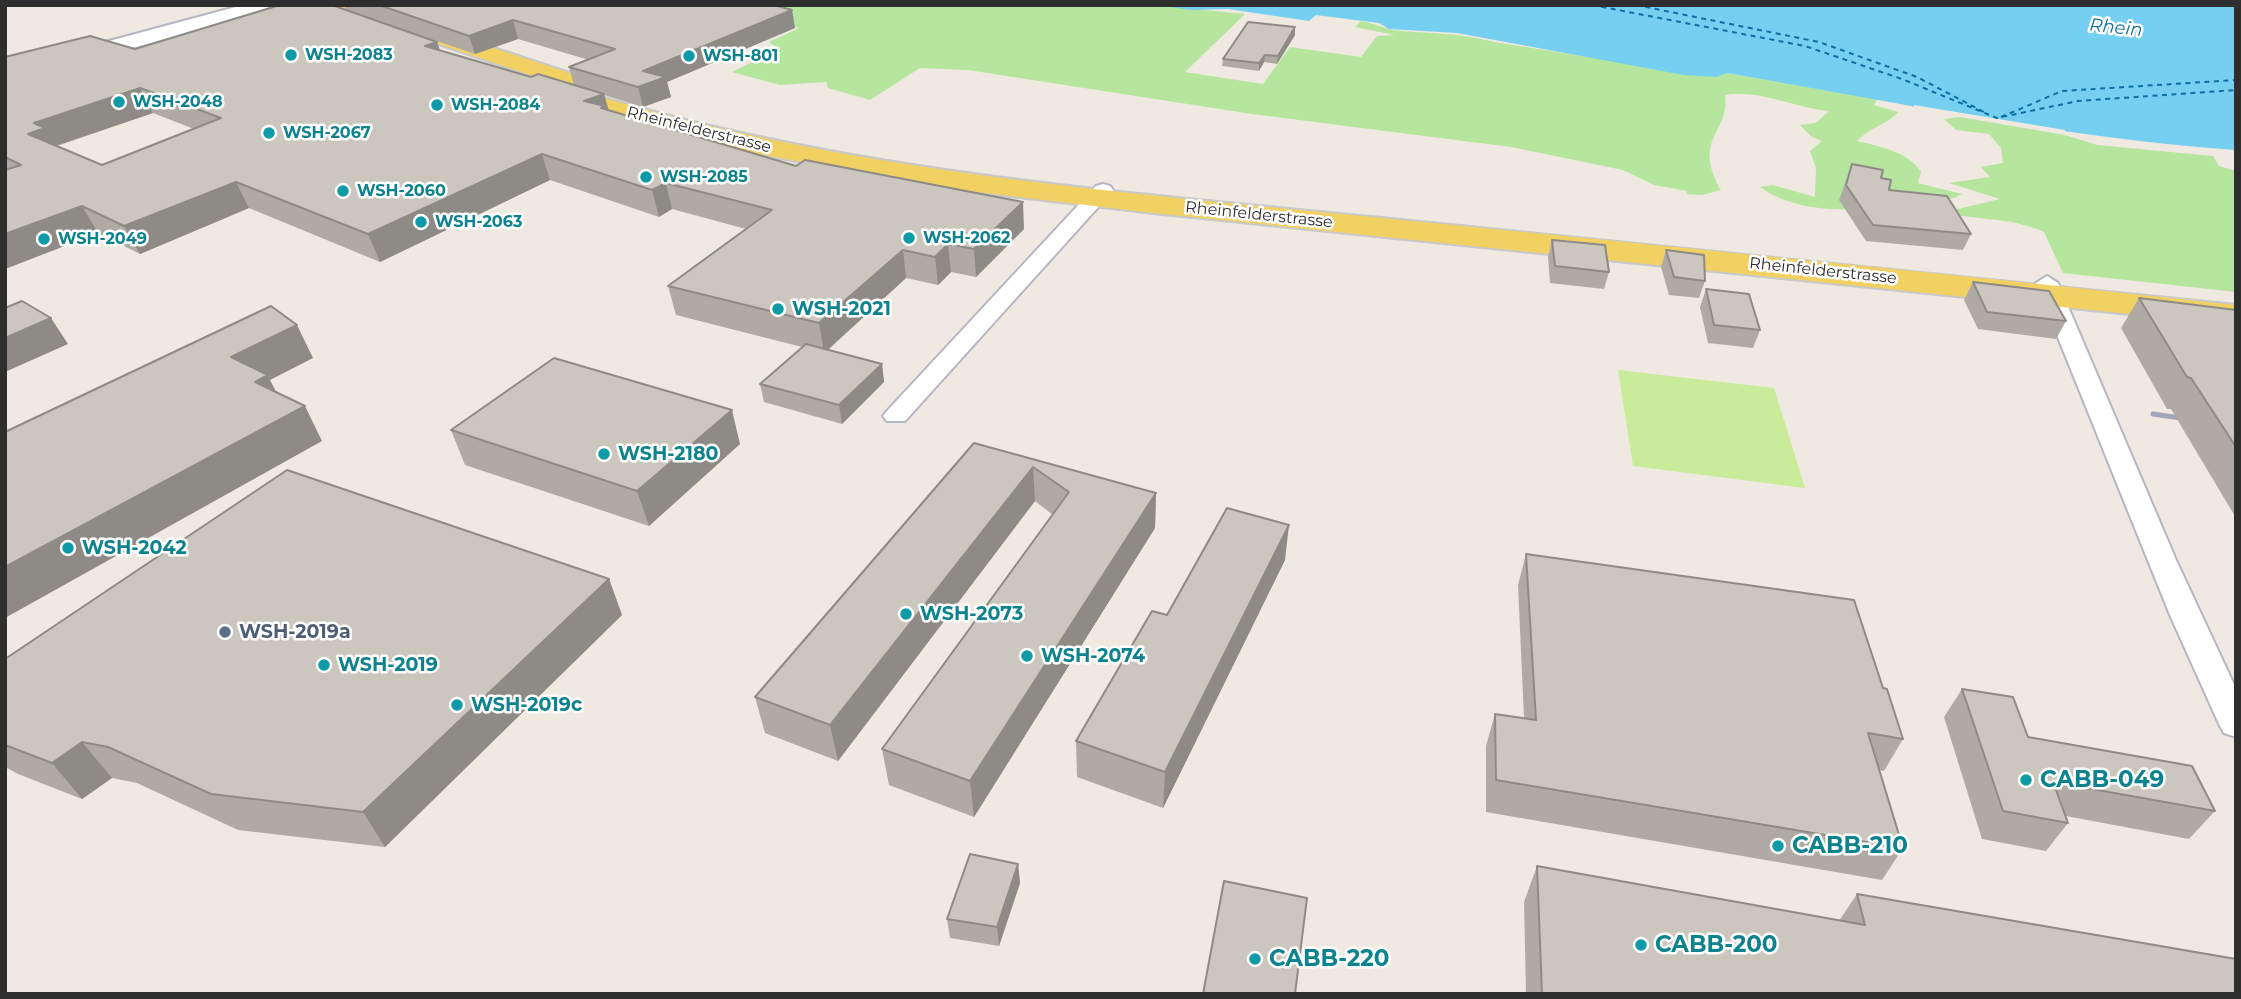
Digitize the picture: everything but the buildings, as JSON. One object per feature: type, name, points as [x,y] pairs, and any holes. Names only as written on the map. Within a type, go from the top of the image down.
[{"type":"main road","name":"Rheinfelderstrasse","points":[[333,9],[577,97],[740,141],[942,180],[2050,288],[2236,303]]},
{"type":"main road","name":"Rheinfelderstrasse","points":[[2050,288],[2236,315]]},
{"type":"street","points":[[5,68],[247,5]]},
{"type":"street","points":[[5,75],[268,5]]},
{"type":"street","points":[[896,416],[1100,195]]},
{"type":"street","points":[[2050,288],[2093,385],[2198,650],[2236,724]]},
{"type":"green space","points":[[790,5],[1154,5],[1245,14],[1185,72],[1263,84],[1290,47],[1361,57],[1377,36],[1395,35],[1355,27],[1361,21],[1393,30],[1467,36],[1717,77],[1727,73],[1877,99],[1874,105],[1898,112],[1857,141],[1893,151],[1909,159],[1921,172],[1918,183],[1962,194],[1944,200],[1884,208],[1840,210],[1797,204],[1778,197],[1760,187],[1773,185],[1815,197],[1816,168],[1810,151],[1822,141],[1812,137],[1800,125],[1816,123],[1829,111],[1751,95],[1725,95],[1723,118],[1714,137],[1710,158],[1721,190],[1702,195],[1654,185],[1623,170],[1511,147],[1252,114],[968,70],[920,68],[870,100],[828,88],[826,82],[780,85],[732,72],[779,49],[769,42],[799,28],[763,17]]},
{"type":"green space","points":[[1960,117],[2065,135],[2097,145],[2213,156],[2219,166],[2236,171],[2236,292],[2063,273],[2044,232],[2010,222],[1950,214],[1958,209],[2000,199],[1949,183],[1990,177],[1981,167],[2003,163],[2001,148],[1989,134],[1956,130],[1944,119]]},
{"type":"green space","points":[[1618,370],[1774,388],[1805,488],[1633,466]]},
{"type":"water","name":"Rhein","points":[[1154,5],[2236,5],[2236,150],[2044,128],[1727,73],[1717,77],[1684,75],[1457,33],[1389,29],[1379,23],[1316,15],[1309,21],[1228,9],[1192,10]]},
{"type":"pier","points":[[1914,105],[2065,130],[2065,133],[1914,109]]},
{"type":"ferry route","points":[[1592,5],[1805,46],[1902,79],[1997,118],[2078,101],[2236,90]]},
{"type":"ferry route","points":[[1636,5],[1819,42],[1917,77],[1984,112]]},
{"type":"ferry route","points":[[2001,117],[2062,91],[2236,80]]},
{"type":"railway","points":[[2153,414],[2236,426]]},
{"type":"place","name":"WSH-2083","points":[[291,55]]},
{"type":"place","name":"WSH-801","points":[[689,56]]},
{"type":"place","name":"WSH-2048","points":[[119,102]]},
{"type":"place","name":"WSH-2084","points":[[437,105]]},
{"type":"place","name":"WSH-2067","points":[[269,133]]},
{"type":"place","name":"WSH-2085","points":[[646,177]]},
{"type":"place","name":"WSH-2060","points":[[343,191]]},
{"type":"place","name":"WSH-2063","points":[[421,222]]},
{"type":"place","name":"WSH-2062","points":[[909,238]]},
{"type":"place","name":"WSH-2049","points":[[44,239]]},
{"type":"place","name":"WSH-2021","points":[[778,309]]},
{"type":"place","name":"WSH-2180","points":[[604,454]]},
{"type":"place","name":"WSH-2042","points":[[68,548]]},
{"type":"place","name":"WSH-2073","points":[[906,614]]},
{"type":"place","name":"WSH-2019a","points":[[225,632]]},
{"type":"place","name":"WSH-2074","points":[[1027,656]]},
{"type":"place","name":"WSH-2019","points":[[324,665]]},
{"type":"place","name":"WSH-2019c","points":[[457,705]]},
{"type":"place","name":"CABB-049","points":[[2026,780]]},
{"type":"place","name":"CABB-210","points":[[1778,846]]},
{"type":"place","name":"CABB-200","points":[[1641,945]]},
{"type":"place","name":"CABB-220","points":[[1255,959]]}]
